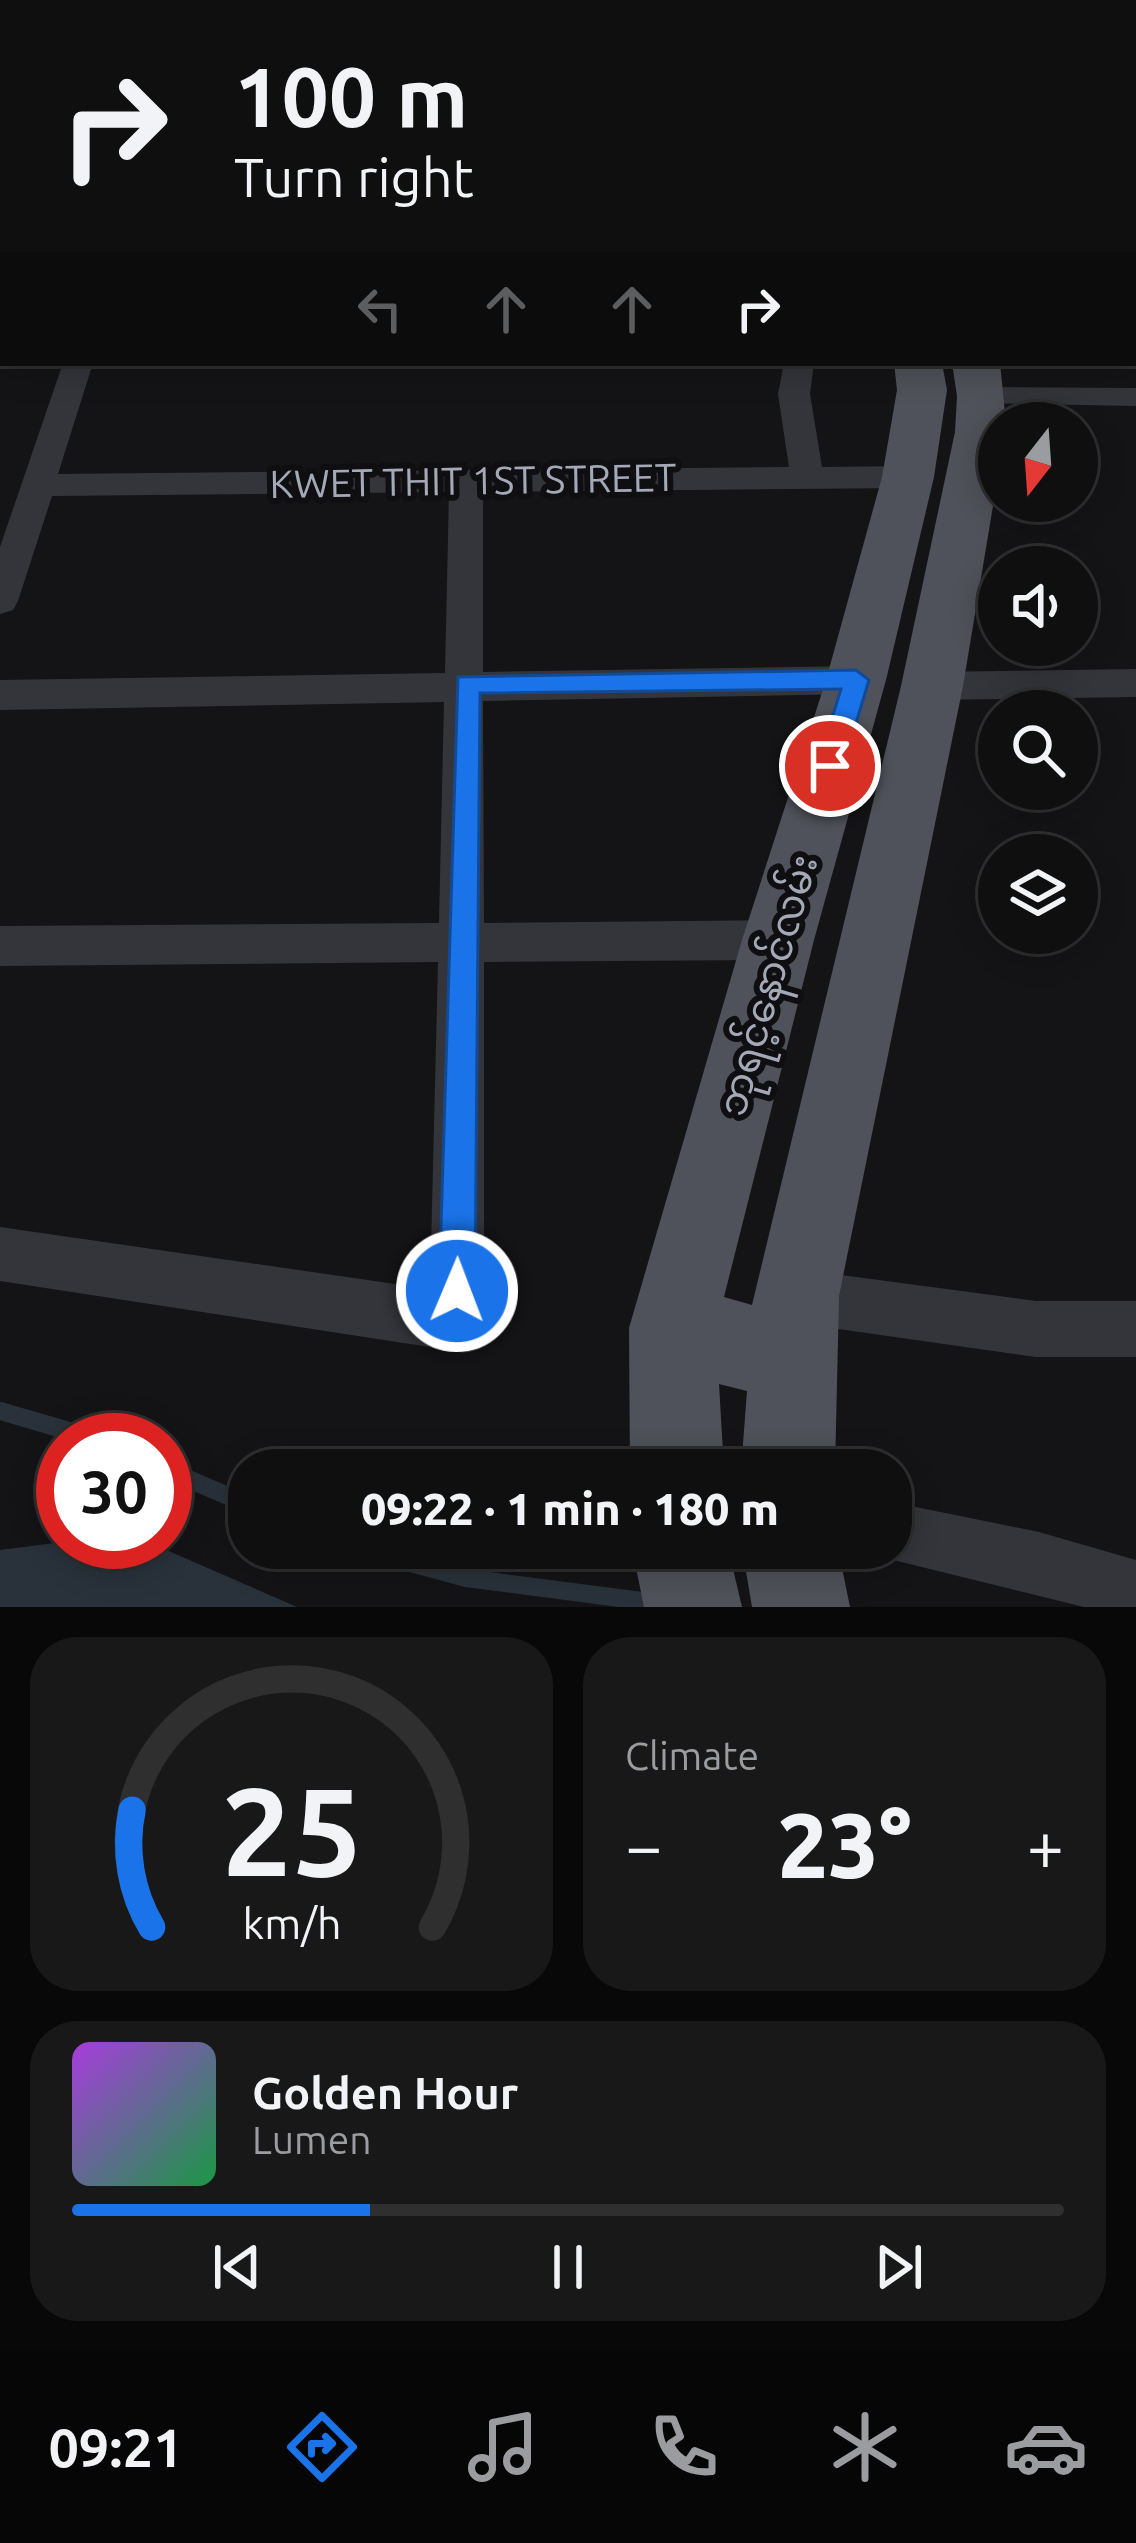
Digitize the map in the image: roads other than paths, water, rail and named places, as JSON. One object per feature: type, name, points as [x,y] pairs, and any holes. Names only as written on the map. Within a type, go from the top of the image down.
[{"type":"main road","name":"ဘုရင့်နောင်လမ်း","points":[[679,1449],[673,1328],[778,940],[856,680],[908,477],[922,390],[918,366]]},
{"type":"main road","points":[[789,1449],[794,1328],[932,686],[980,432],[979,380]]},
{"type":"main road","points":[[856,680],[932,686]]},
{"type":"main road","points":[[673,1328],[794,1328]]},
{"type":"street","points":[[0,601],[77,366]]},
{"type":"street","points":[[799,366],[794,394],[807,476]]},
{"type":"street","points":[[979,380],[1136,397]]},
{"type":"street","name":"KWET THIT 1ST STREET","points":[[38,485],[908,477]]},
{"type":"street","points":[[0,1254],[436,1320],[448,1311],[457,1291],[466,480]]},
{"type":"street","points":[[0,695],[856,680]]},
{"type":"street","points":[[932,686],[1136,682]]},
{"type":"street","points":[[0,946],[778,940]]},
{"type":"street","points":[[794,1328],[1136,1329]]},
{"type":"street","points":[[912,1536],[1039,1563],[1136,1591]]},
{"type":"waterway","points":[[0,1411],[36,1421]]},
{"type":"waterway","points":[[192,1481],[228,1496]]},
{"type":"waterway","points":[[433,1569],[466,1578],[688,1607]]}]
